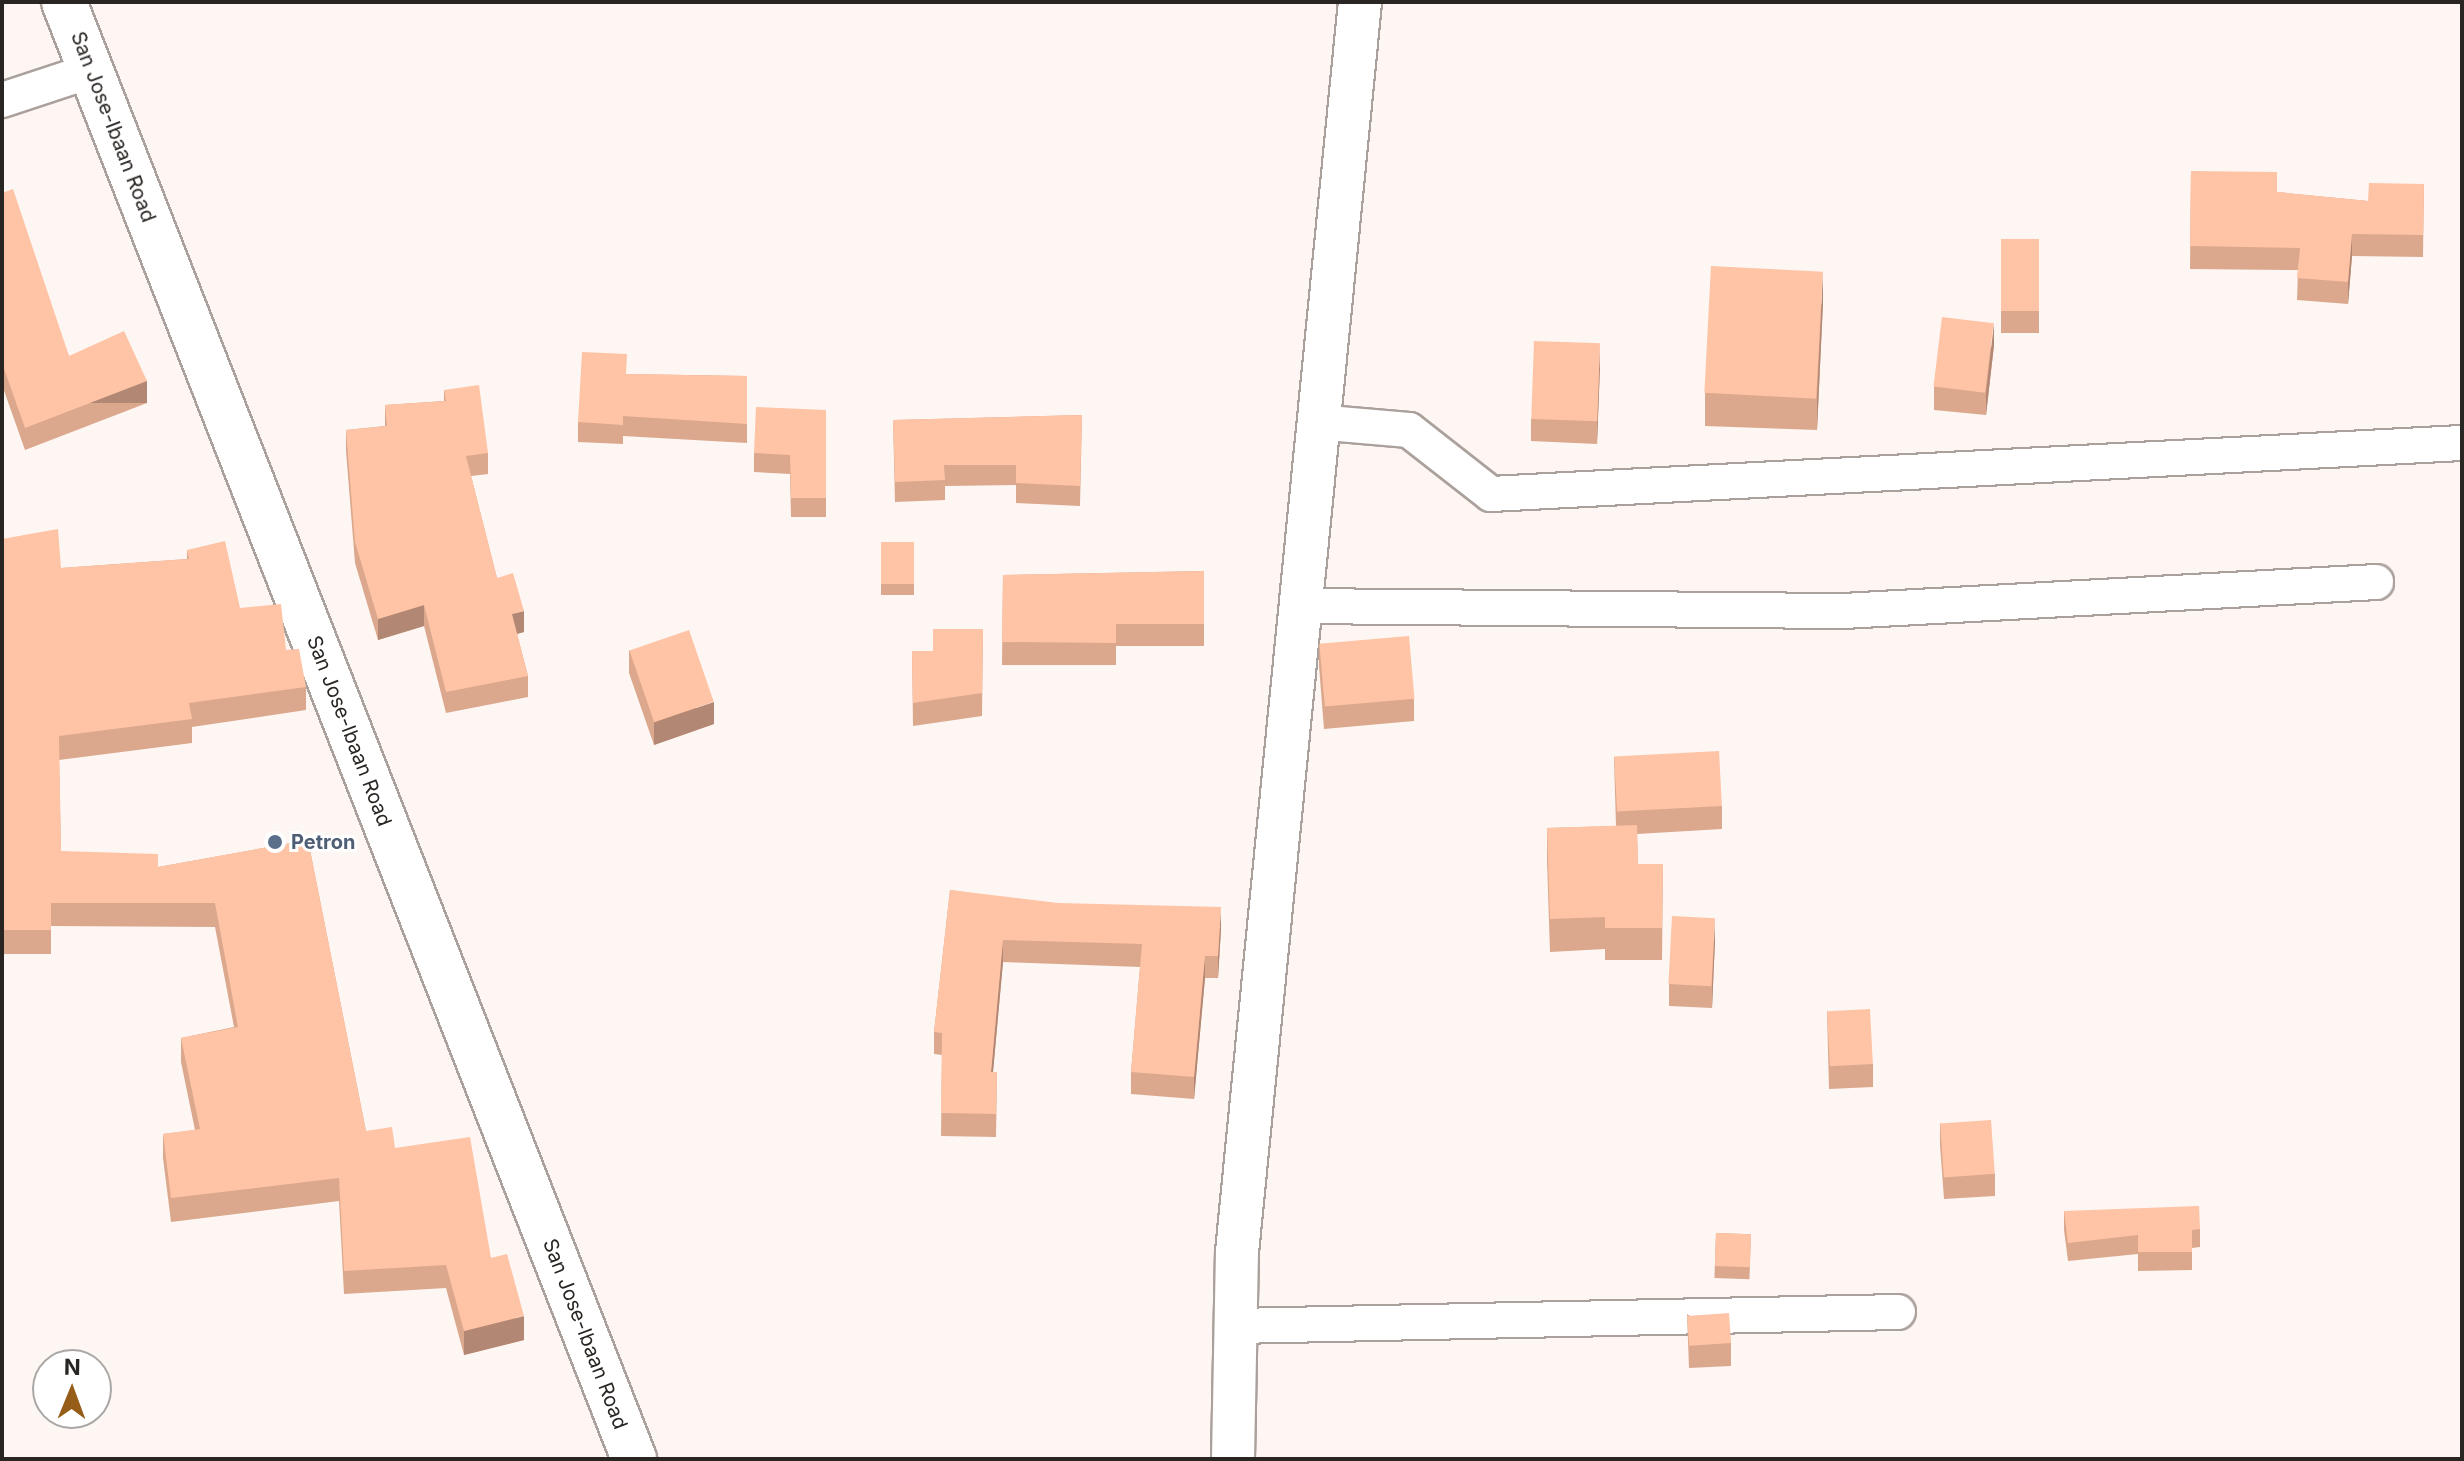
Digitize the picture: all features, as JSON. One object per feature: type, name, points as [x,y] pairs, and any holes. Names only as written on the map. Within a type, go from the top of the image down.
[{"type":"main road","name":"San Jose-Ibaan Road","points":[[64,2],[634,1459]]},
{"type":"street","points":[[1233,1459],[1236,1326],[1298,606],[1360,2]]},
{"type":"street","points":[[2,100],[93,70]]},
{"type":"street","points":[[1316,422],[1409,430],[1491,494],[2462,443]]},
{"type":"street","points":[[1298,606],[1843,611],[2376,582]]},
{"type":"street","points":[[1236,1326],[1898,1312]]},
{"type":"building","points":[[2191,171],[2277,172],[2277,192],[2368,201],[2369,183],[2424,184],[2423,235],[2352,234],[2348,282],[2297,278],[2300,248],[2190,246]]},
{"type":"building","points":[[13,189],[69,356],[124,331],[147,381],[25,428],[2,363],[2,193]]},
{"type":"building","points":[[2001,239],[2039,239],[2039,311],[2001,311]]},
{"type":"building","points":[[1711,266],[1823,272],[1816,399],[1704,393]]},
{"type":"building","points":[[1942,317],[1994,323],[1985,393],[1933,386]]},
{"type":"building","points":[[1534,341],[1600,343],[1597,421],[1531,419]]},
{"type":"building","points":[[582,352],[627,354],[626,374],[747,376],[747,424],[623,416],[623,425],[578,422]]},
{"type":"building","points":[[479,385],[488,453],[466,456],[497,578],[513,573],[524,611],[512,614],[528,676],[446,692],[424,605],[378,619],[355,542],[346,430],[387,426],[385,405],[446,401],[444,390]]},
{"type":"building","points":[[756,407],[826,410],[826,498],[791,498],[790,455],[754,453]]},
{"type":"building","points":[[1082,415],[1080,486],[1016,483],[1016,465],[944,465],[945,480],[895,482],[893,420]]},
{"type":"building","points":[[58,529],[61,568],[189,559],[187,550],[225,541],[240,608],[281,604],[286,650],[299,649],[306,687],[189,703],[192,719],[59,736],[61,851],[158,854],[158,867],[308,840],[366,1131],[392,1127],[395,1148],[470,1137],[491,1258],[507,1254],[524,1316],[464,1331],[446,1265],[344,1271],[339,1178],[171,1198],[163,1134],[200,1129],[181,1038],[238,1027],[215,903],[51,903],[51,930],[2,930],[2,539]]},
{"type":"building","points":[[881,542],[914,542],[914,584],[881,584]]},
{"type":"building","points":[[1204,571],[1204,624],[1116,624],[1116,643],[1002,642],[1003,575]]},
{"type":"building","points":[[933,629],[983,629],[982,693],[913,703],[912,651],[933,651]]},
{"type":"building","points":[[689,630],[714,702],[654,722],[629,651]]},
{"type":"building","points":[[1409,636],[1414,699],[1325,707],[1319,644]]},
{"type":"building","points":[[1719,751],[1722,806],[1617,811],[1614,756]]},
{"type":"building","points":[[1637,825],[1638,864],[1663,864],[1662,928],[1605,928],[1605,917],[1550,919],[1547,828]]},
{"type":"building","points":[[950,890],[1058,903],[1221,907],[1218,956],[1205,956],[1194,1077],[1131,1072],[1142,944],[1003,940],[991,1072],[997,1072],[996,1114],[941,1113],[942,1033],[934,1032]]},
{"type":"building","points":[[1672,916],[1715,918],[1711,986],[1668,984]]},
{"type":"building","points":[[1870,1009],[1873,1064],[1830,1066],[1827,1011]]},
{"type":"building","points":[[1991,1120],[1995,1174],[1944,1177],[1940,1124]]},
{"type":"building","points":[[2199,1206],[2200,1229],[2192,1230],[2192,1252],[2138,1252],[2138,1235],[2068,1243],[2064,1211]]},
{"type":"building","points":[[1716,1233],[1751,1234],[1750,1267],[1715,1266]]},
{"type":"building","points":[[1729,1313],[1731,1343],[1689,1346],[1687,1316]]},
{"type":"place","name":"Petron","points":[[275,842]]}]
